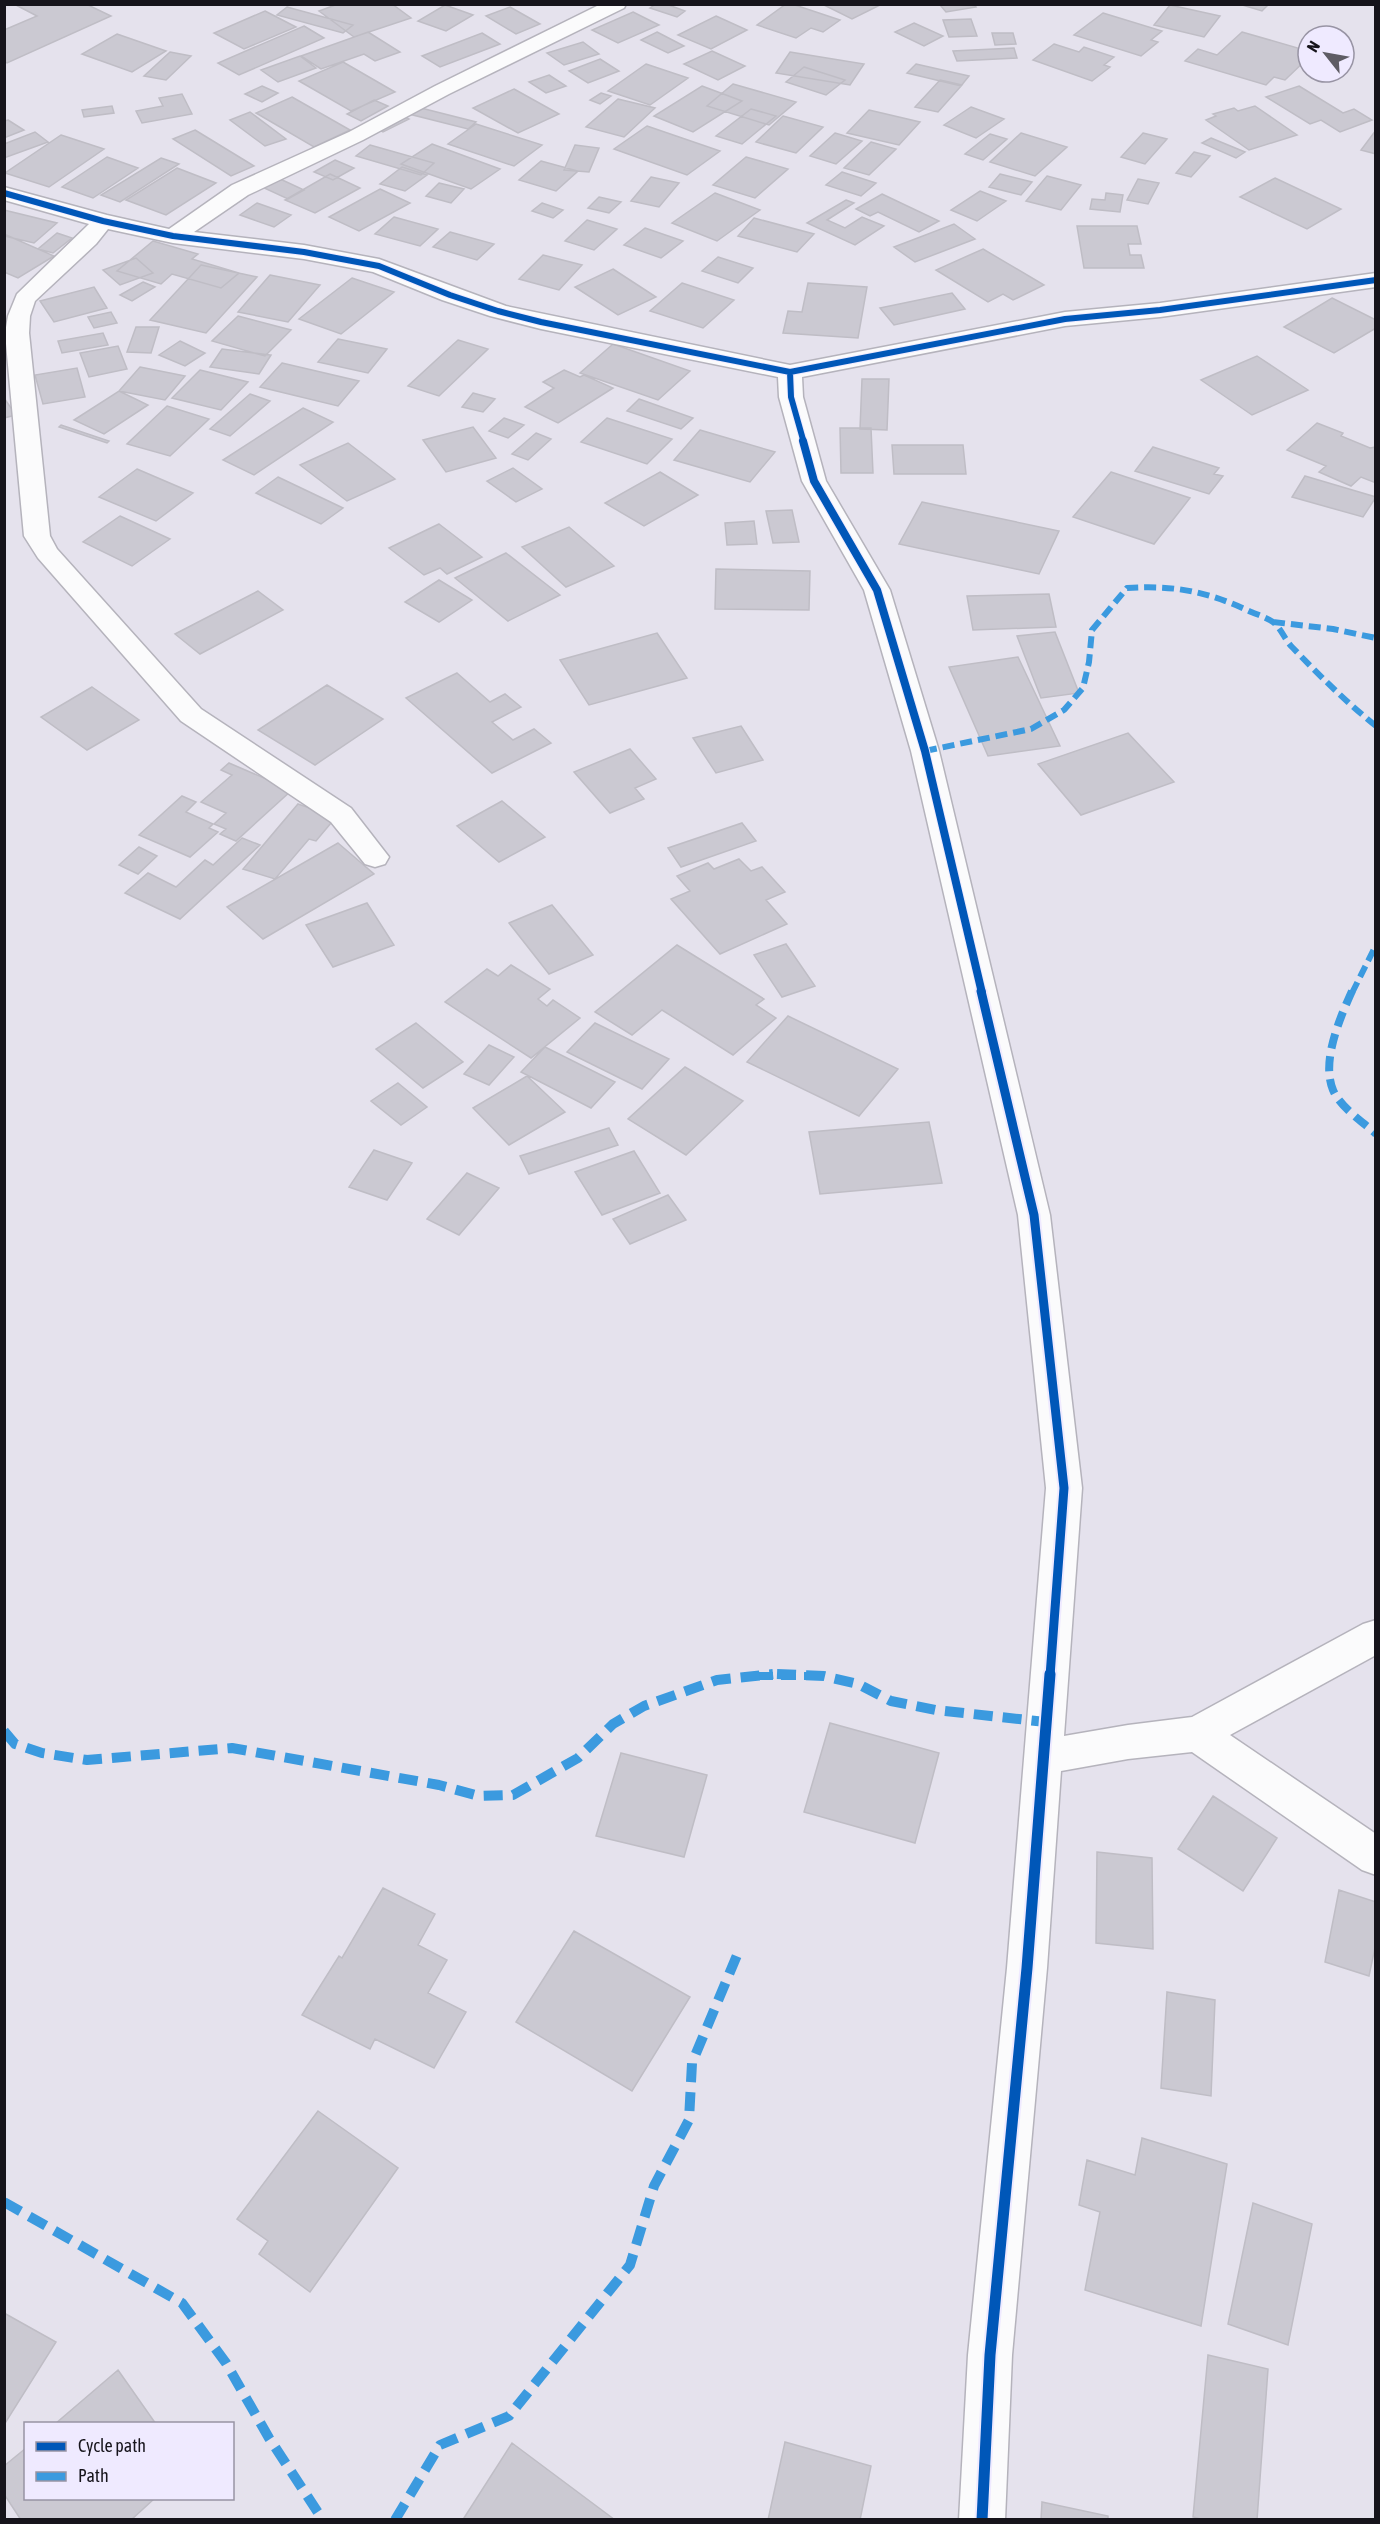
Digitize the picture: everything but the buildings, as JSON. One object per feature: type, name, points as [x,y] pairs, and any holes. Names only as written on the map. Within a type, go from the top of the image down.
[{"type":"street","points":[[173,236],[240,190],[356,136],[442,90],[617,4]]},
{"type":"street","points":[[4,193],[103,221],[173,236],[304,252],[379,266],[450,295],[498,311],[790,372],[1065,319],[1160,310],[1376,280]]},
{"type":"street","points":[[103,221],[88,239],[25,299],[19,316],[17,333],[37,536],[47,553],[191,715],[341,815],[375,858]]},
{"type":"street","points":[[790,372],[791,397],[814,481],[876,590],[925,751],[1034,1215],[1064,1488],[1027,1968],[990,2355],[982,2520]]},
{"type":"street","points":[[1044,1757],[1128,1742],[1197,1734],[1376,1636]]},
{"type":"street","points":[[1197,1734],[1376,1857]]},
{"type":"marked path","points":[[925,751],[1031,729],[1064,710],[1083,688],[1089,662],[1092,630],[1113,602],[1127,588],[1161,586],[1196,591],[1220,598],[1273,622],[1291,646],[1318,671],[1341,698],[1376,726]]},
{"type":"marked path","points":[[1273,622],[1333,629],[1376,638]]},
{"type":"marked path","points":[[1376,945],[1342,1016],[1335,1038],[1330,1076],[1336,1094],[1376,1134]]},
{"type":"marked path","points":[[4,1731],[15,1744],[42,1753],[87,1760],[232,1748],[439,1785],[479,1796],[513,1795],[578,1758],[613,1724],[644,1706],[717,1680],[774,1674],[824,1676],[858,1684],[891,1701],[936,1710],[1046,1722]]},
{"type":"marked path","points":[[395,2520],[440,2445],[509,2416],[630,2265],[654,2186],[689,2120],[692,2063],[740,1948]]},
{"type":"marked path","points":[[4,2202],[182,2303],[226,2363],[269,2438],[323,2520]]},
{"type":"cycle path","points":[[4,193],[103,221],[173,236],[304,252],[379,266],[450,295],[498,311],[541,322],[790,372],[1065,319],[1160,310],[1376,280]]},
{"type":"cycle path","points":[[790,372],[791,397],[814,481],[877,590],[925,751],[1034,1215],[1064,1488],[1027,1968],[990,2355],[982,2520]]}]
